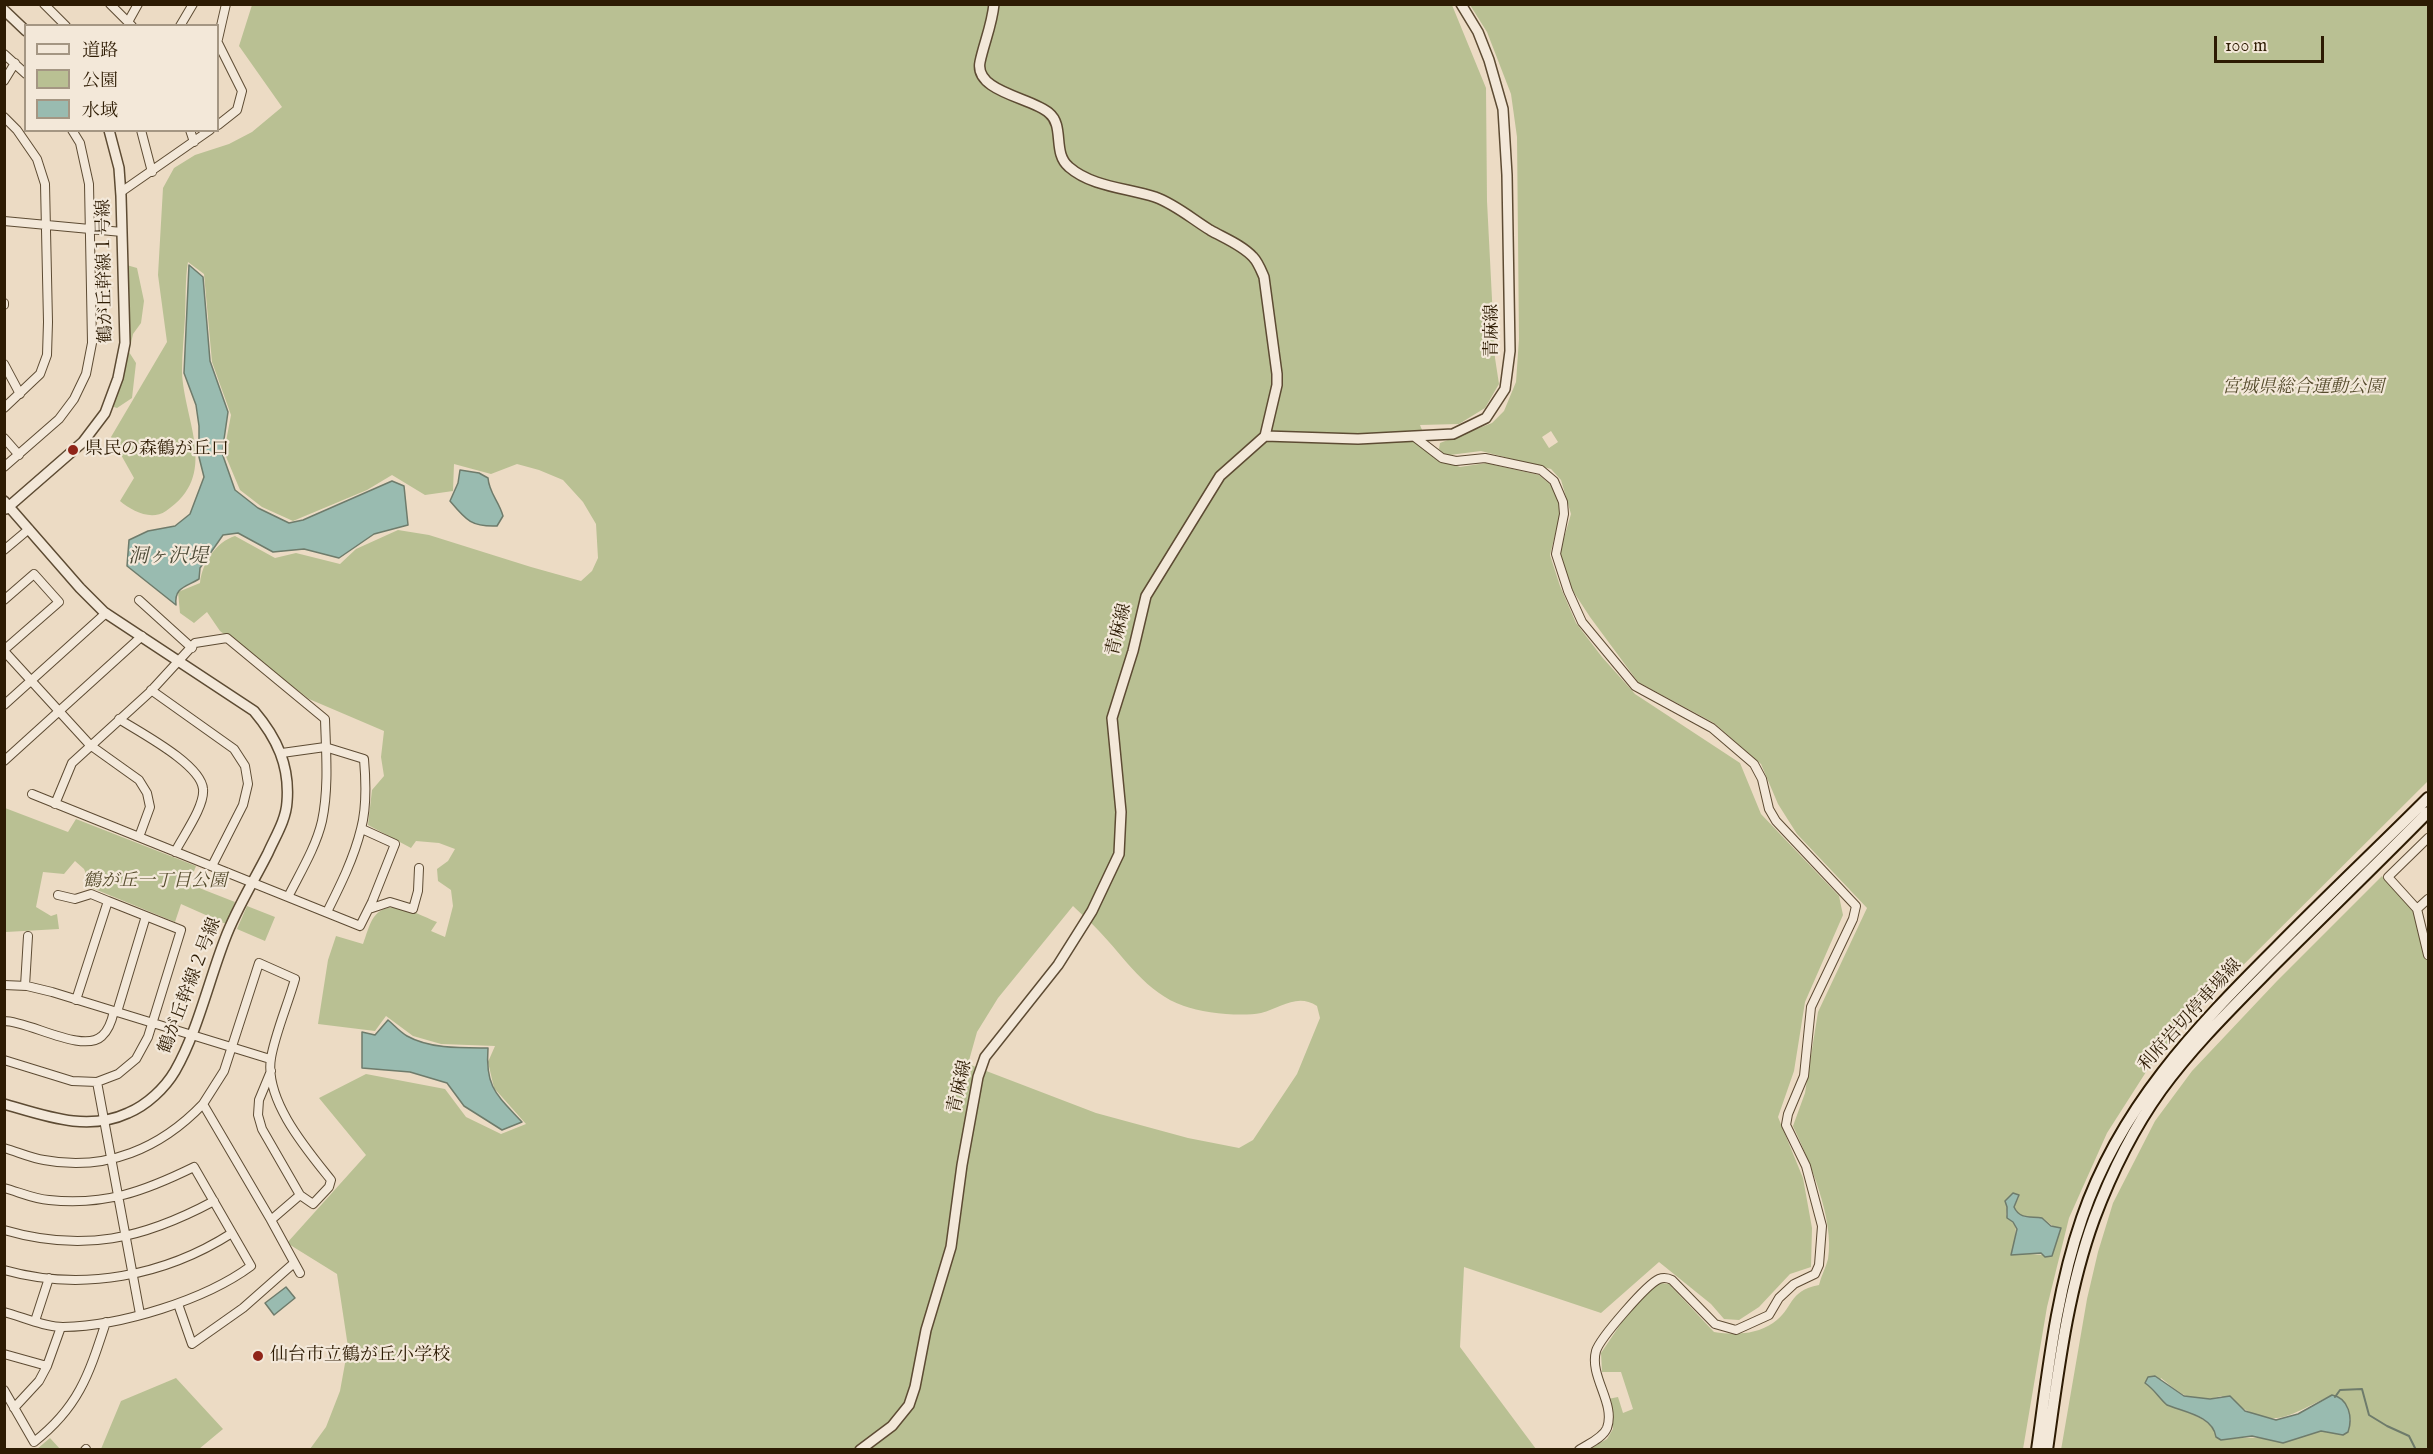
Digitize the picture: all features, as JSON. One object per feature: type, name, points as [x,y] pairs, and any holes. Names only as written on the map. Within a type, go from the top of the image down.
[{"type":"main road","name":"利府岩切停車場線","points":[[2037,1449],[2053,1333],[2068,1263],[2082,1217],[2121,1134],[2149,1087],[2185,1041],[2428,798]]},
{"type":"main road","name":"利府岩切停車場線","points":[[2047,1449],[2064,1335],[2078,1268],[2094,1219],[2132,1136],[2160,1090],[2194,1048],[2428,813]]},
{"type":"street","points":[[44,4],[64,24]]},
{"type":"street","points":[[110,4],[130,24],[138,4]]},
{"type":"street","points":[[181,24],[193,4]]},
{"type":"street","points":[[219,36],[226,4]]},
{"type":"street","points":[[994,4],[991,27],[980,63],[980,73],[986,81],[1000,90],[1051,114],[1056,123],[1061,155],[1068,167],[1098,183],[1156,198],[1173,206],[1240,247],[1253,257],[1260,268],[1264,277],[1277,374],[1277,385],[1265,436]]},
{"type":"street","name":"青麻線","points":[[860,1449],[892,1426],[909,1405],[915,1387],[926,1330],[951,1247],[962,1165],[978,1077],[985,1056],[1058,965],[1092,911],[1119,854],[1121,812],[1112,718],[1133,651],[1146,596],[1220,477],[1265,436],[1358,439],[1416,438],[1453,434],[1486,418],[1504,389],[1509,372],[1508,233],[1503,109],[1489,60],[1478,32],[1461,4]]},
{"type":"street","points":[[4,10],[24,28]]},
{"type":"street","points":[[219,43],[242,90],[237,110],[219,124]]},
{"type":"street","points":[[4,54],[24,72]]},
{"type":"street","points":[[4,81],[15,63]]},
{"type":"street","points":[[4,117],[18,130],[37,159],[45,184],[47,355],[40,374],[4,408]]},
{"type":"street","points":[[4,467],[59,419],[74,399],[86,374],[92,343],[89,184],[80,143],[73,132]]},
{"type":"street","name":"鶴が丘幹線１号線","points":[[6,506],[83,442],[105,412],[113,395],[125,343],[121,192],[119,168],[109,132]]},
{"type":"street","points":[[142,132],[152,172]]},
{"type":"street","points":[[190,132],[194,142]]},
{"type":"street","points":[[121,192],[207,132]]},
{"type":"street","points":[[4,221],[122,232]]},
{"type":"street","points":[[4,364],[20,394]]},
{"type":"street","points":[[4,438],[19,455]]},
{"type":"street","points":[[1416,438],[1442,458],[1456,461],[1485,458],[1541,470],[1554,481],[1563,502],[1564,514],[1556,554],[1568,591],[1582,622],[1635,686],[1712,728],[1754,764],[1762,779],[1769,809],[1776,820],[1856,906],[1856,913],[1811,1007],[1804,1076],[1788,1114],[1786,1125],[1806,1166],[1822,1227],[1819,1265],[1815,1274],[1794,1284],[1779,1298],[1769,1315],[1736,1330],[1715,1324],[1672,1280],[1668,1278],[1657,1280],[1620,1316],[1596,1351],[1596,1371],[1609,1422],[1603,1435],[1579,1449]]},
{"type":"street","name":"鶴が丘幹線２号線","points":[[4,1104],[67,1122],[92,1123],[129,1113],[155,1096],[174,1072],[191,1034],[225,938],[281,826],[287,805],[288,777],[282,753],[271,730],[254,711],[106,613],[80,588],[6,506]]},
{"type":"street","points":[[4,550],[29,529]]},
{"type":"street","points":[[4,600],[34,574],[59,602],[4,651],[90,746],[139,780],[147,793],[150,807],[139,837]]},
{"type":"street","points":[[139,600],[192,648]]},
{"type":"street","points":[[4,705],[106,613]]},
{"type":"street","points":[[4,760],[142,636]]},
{"type":"street","points":[[56,804],[72,763],[151,690],[195,643],[227,638],[324,719],[326,783],[322,822],[288,897]]},
{"type":"street","points":[[151,690],[234,749],[245,766],[248,784],[243,805],[212,866]]},
{"type":"street","points":[[119,719],[189,766],[199,777],[203,789],[200,805],[175,852]]},
{"type":"street","points":[[282,753],[325,747],[364,759],[366,786],[362,829],[344,877],[327,912]]},
{"type":"street","points":[[32,794],[360,926],[395,844],[362,829]]},
{"type":"street","points":[[2428,838],[2388,877],[2418,909],[2428,955]]},
{"type":"street","points":[[369,909],[390,902],[413,909],[418,891],[418,868]]},
{"type":"street","points":[[4,1060],[72,1081],[97,1082],[118,1074],[136,1059],[148,1037],[181,930],[91,894],[75,899],[58,894]]},
{"type":"street","points":[[2418,909],[2428,898]]},
{"type":"street","points":[[76,1000],[108,901]]},
{"type":"street","points":[[4,1021],[86,1043],[102,1037],[116,1012],[146,916]]},
{"type":"street","points":[[25,986],[28,936]]},
{"type":"street","points":[[4,1148],[44,1160],[78,1163],[111,1160],[161,1140],[203,1104],[224,1071],[259,963],[295,979],[270,1059],[280,1106],[292,1127],[331,1180],[329,1187],[313,1204],[300,1195],[262,1129],[258,1115],[259,1100],[271,1071]]},
{"type":"street","points":[[4,985],[25,986],[76,1000],[270,1059]]},
{"type":"street","points":[[97,1082],[140,1314]]},
{"type":"street","points":[[203,1104],[300,1273]]},
{"type":"street","points":[[4,1188],[46,1200],[85,1202],[117,1198],[156,1186],[194,1167],[251,1266],[231,1281],[208,1293],[178,1304],[106,1322],[62,1327],[4,1312]]},
{"type":"street","points":[[271,1220],[300,1195]]},
{"type":"street","points":[[4,1230],[66,1242],[126,1237],[156,1228],[214,1201]]},
{"type":"street","points":[[4,1270],[49,1278],[105,1279],[133,1274],[190,1257],[232,1233]]},
{"type":"street","points":[[178,1304],[192,1344],[243,1308],[294,1263]]},
{"type":"street","points":[[35,1321],[49,1278]]},
{"type":"street","points":[[4,1390],[34,1442],[67,1412],[83,1385],[106,1322]]},
{"type":"street","points":[[14,1408],[39,1381],[62,1327]]},
{"type":"street","points":[[4,1354],[47,1366]]},
{"type":"green space","points":[[252,5],[1452,5],[1486,88],[1487,201],[1495,358],[1499,384],[1485,408],[1459,424],[1420,425],[1433,457],[1460,467],[1486,463],[1539,475],[1551,485],[1559,504],[1560,515],[1550,555],[1576,623],[1635,694],[1740,763],[1761,814],[1839,896],[1843,915],[1805,1002],[1794,1071],[1778,1117],[1803,1178],[1812,1228],[1811,1267],[1790,1274],[1759,1307],[1739,1320],[1724,1319],[1711,1304],[1659,1262],[1601,1313],[1464,1267],[1460,1347],[1536,1449],[310,1449],[326,1427],[340,1391],[348,1347],[337,1274],[287,1243],[366,1155],[319,1098],[366,1074],[445,1089],[466,1117],[501,1134],[526,1124],[494,1088],[488,1062],[495,1046],[441,1044],[413,1036],[386,1016],[375,1031],[318,1024],[328,960],[336,936],[363,944],[374,917],[380,911],[396,908],[437,922],[431,931],[445,937],[453,906],[451,890],[438,881],[437,869],[448,861],[455,849],[439,843],[416,841],[411,848],[368,825],[372,790],[384,776],[381,757],[384,731],[309,699],[220,631],[207,612],[194,623],[180,613],[178,592],[200,583],[201,575],[211,554],[222,543],[235,536],[275,558],[296,553],[340,564],[356,549],[398,530],[429,535],[581,581],[592,571],[598,558],[596,524],[583,502],[563,480],[517,464],[491,474],[454,464],[453,491],[425,495],[392,475],[367,490],[293,521],[262,507],[240,490],[224,452],[231,415],[212,362],[204,274],[188,262],[182,372],[195,447],[192,481],[182,497],[160,514],[142,514],[120,501],[134,478],[111,437],[167,342],[158,275],[163,188],[174,168],[195,155],[229,144],[252,132],[282,107],[239,46]],"holes":[[[1073,906],[1147,984],[1158,993],[1184,1006],[1211,1012],[1243,1015],[1261,1013],[1296,1001],[1310,1002],[1317,1006],[1320,1018],[1297,1074],[1253,1140],[1239,1148],[1188,1138],[1096,1113],[968,1064],[977,1032],[998,998]]]},
{"type":"green space","name":"宮城県総合運動公園","points":[[1470,5],[2428,5],[2428,781],[2187,1021],[2146,1072],[2107,1133],[2069,1218],[2047,1307],[2023,1449],[1590,1449],[1607,1439],[1613,1429],[1608,1399],[1618,1397],[1623,1413],[1633,1409],[1621,1372],[1602,1372],[1601,1353],[1624,1319],[1653,1287],[1661,1283],[1669,1284],[1714,1332],[1737,1334],[1759,1330],[1773,1323],[1780,1318],[1796,1296],[1819,1285],[1828,1259],[1828,1227],[1813,1173],[1793,1126],[1805,1093],[1818,1012],[1867,908],[1797,834],[1778,804],[1761,764],[1714,723],[1638,682],[1590,617],[1571,588],[1559,555],[1571,514],[1561,480],[1551,469],[1481,451],[1450,455],[1444,454],[1439,449],[1440,443],[1492,423],[1504,411],[1516,382],[1519,339],[1517,137],[1511,94],[1487,32]],"holes":[[[1551,431],[1558,442],[1549,448],[1542,437]],[[2013,1193],[2019,1197],[2014,1207],[2019,1215],[2044,1219],[2054,1227],[2044,1255],[2030,1254],[2015,1239],[2016,1226],[2006,1215],[2009,1198]]]},
{"type":"green space","points":[[123,264],[137,268],[144,301],[141,323],[133,334],[129,352],[136,363],[132,398],[117,408],[108,405],[123,361]]},
{"type":"green space","name":"鶴が丘一丁目公園","points":[[5,808],[68,832],[76,819],[196,866],[189,884],[235,902],[226,924],[181,904],[175,922],[92,888],[84,869],[75,861],[64,874],[43,872],[36,907],[51,916],[57,914],[59,929],[6,932]]},
{"type":"green space","points":[[2382,876],[2413,911],[2428,960],[2428,1449],[2061,1450],[2087,1299],[2113,1203],[2155,1121],[2192,1071],[2277,981]],"holes":[[[2161,1378],[2188,1397],[2211,1399],[2221,1396],[2254,1414],[2266,1417],[2287,1416],[2332,1395],[2351,1420],[2348,1432],[2343,1435],[2316,1432],[2278,1438],[2221,1440],[2205,1421],[2167,1405],[2155,1389]]]},
{"type":"green space","name":"鶴が丘一丁目公園","points":[[247,906],[275,917],[265,941],[237,929]]},
{"type":"green space","points":[[176,1378],[223,1429],[199,1449],[101,1449],[121,1401]]},
{"type":"green space","points":[[50,1438],[60,1449],[37,1449]]},
{"type":"water","name":"洞ヶ沢堤","points":[[189,265],[203,277],[210,361],[228,412],[222,453],[235,490],[258,508],[289,523],[303,520],[392,481],[404,486],[408,525],[374,534],[339,558],[304,549],[273,552],[238,533],[223,535],[200,568],[199,579],[179,591],[176,605],[127,566],[129,540],[148,531],[175,526],[190,514],[204,477],[199,457],[196,405],[184,373]]},
{"type":"water","points":[[460,470],[479,473],[488,478],[490,488],[503,516],[497,526],[475,524],[460,513],[450,501],[458,483]]},
{"type":"water","points":[[388,1020],[407,1036],[426,1043],[446,1047],[488,1048],[489,1073],[494,1090],[522,1122],[502,1130],[464,1106],[447,1083],[410,1072],[362,1068],[362,1032],[375,1035]]},
{"type":"water","points":[[2013,1193],[2019,1195],[2014,1207],[2019,1214],[2042,1218],[2051,1226],[2061,1228],[2052,1256],[2045,1257],[2041,1253],[2011,1255],[2017,1229],[2007,1218],[2005,1201]]},
{"type":"water","points":[[286,1287],[295,1298],[274,1315],[265,1303]]},
{"type":"water","points":[[2155,1376],[2184,1396],[2210,1399],[2230,1396],[2245,1411],[2276,1420],[2298,1414],[2332,1395],[2346,1404],[2350,1415],[2348,1432],[2343,1435],[2321,1431],[2283,1443],[2252,1436],[2221,1440],[2216,1437],[2214,1430],[2204,1419],[2167,1405],[2145,1383],[2148,1377]]},
{"type":"waterway","points":[[2335,1397],[2340,1390],[2362,1389],[2369,1415],[2409,1436],[2416,1450]]},
{"type":"place","name":"県民の森鶴が丘口","points":[[73,450]]},
{"type":"place","name":"仙台市立鶴が丘小学校","points":[[258,1356]]}]
